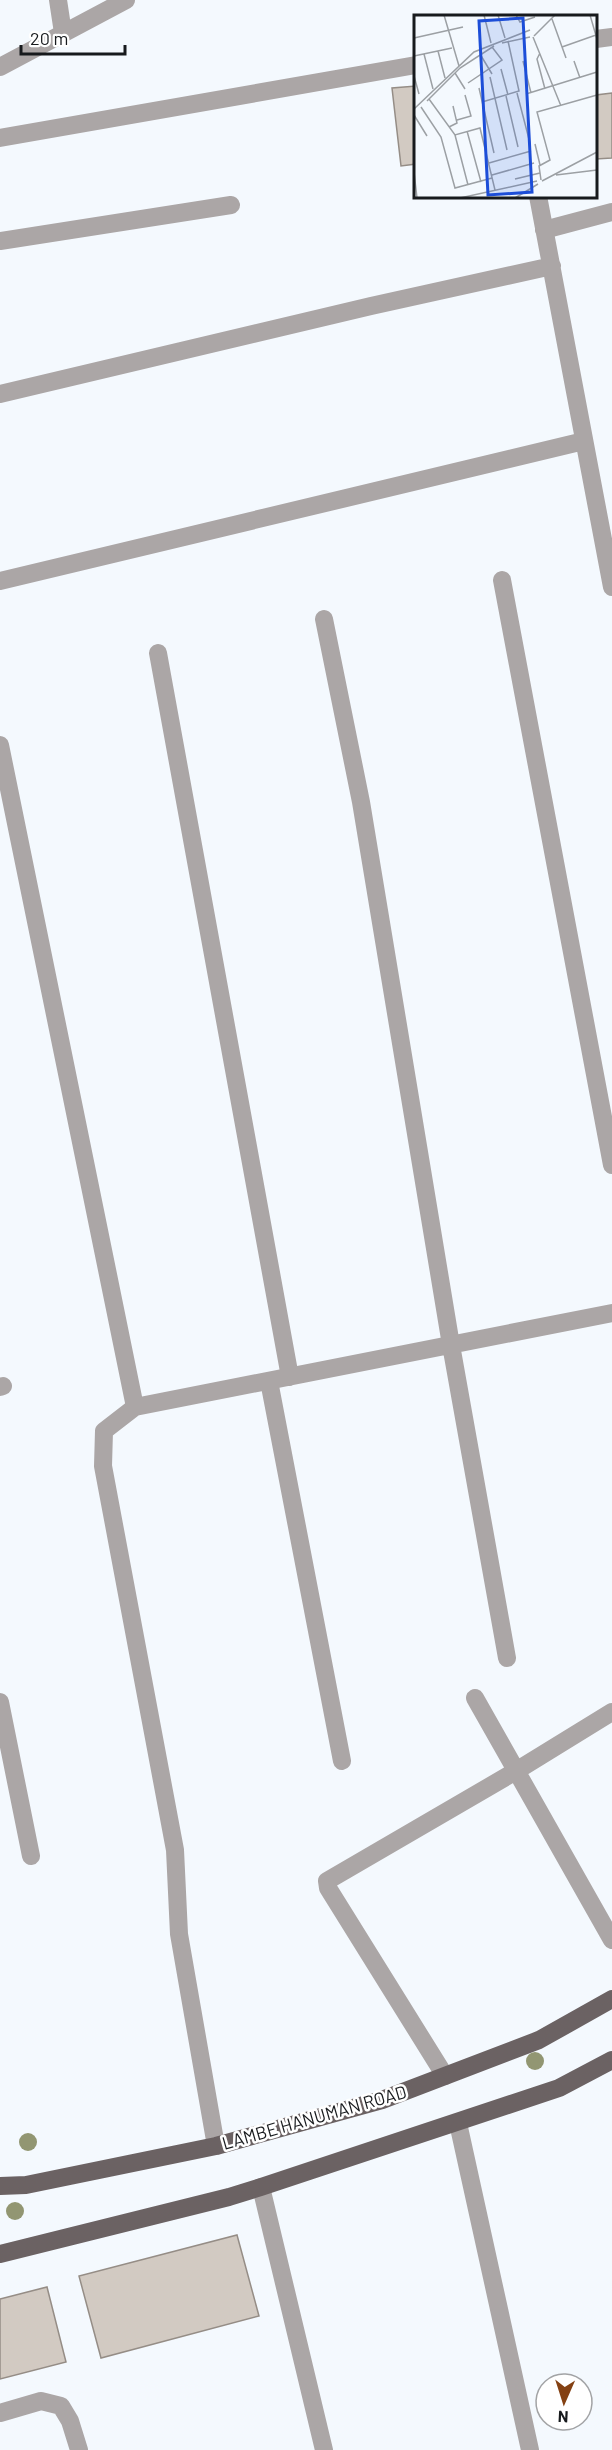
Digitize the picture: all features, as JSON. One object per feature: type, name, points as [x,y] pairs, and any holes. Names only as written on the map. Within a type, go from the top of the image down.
[{"type":"main road","name":"LAMBE HANUMAN ROAD","points":[[0,2186],[26,2185],[216,2146],[382,2100],[539,2040],[612,1999]]},
{"type":"main road","points":[[0,2254],[261,2187],[559,2088],[612,2060]]},
{"type":"street","points":[[58,0],[63,33]]},
{"type":"street","points":[[0,67],[126,0]]},
{"type":"street","points":[[597,39],[612,37]]},
{"type":"street","points":[[0,138],[414,65]]},
{"type":"street","points":[[538,198],[612,587]]},
{"type":"street","points":[[0,241],[231,204]]},
{"type":"street","points":[[544,230],[612,212]]},
{"type":"street","points":[[0,394],[370,306],[552,266]]},
{"type":"street","points":[[0,580],[584,441]]},
{"type":"street","points":[[502,580],[612,1165]]},
{"type":"street","points":[[324,619],[361,802],[451,1345],[507,1658]]},
{"type":"street","points":[[158,653],[290,1377]]},
{"type":"street","points":[[0,745],[135,1407]]},
{"type":"street","points":[[216,2146],[179,1934],[176,1850],[103,1466],[104,1431],[135,1407],[612,1313]]},
{"type":"street","points":[[269,1381],[342,1761]]},
{"type":"street","points":[[475,1698],[612,1940]]},
{"type":"street","points":[[0,1702],[30,1856]]},
{"type":"street","points":[[446,2076],[328,1888],[327,1881],[612,1712]]},
{"type":"street","points":[[458,2123],[530,2450]]},
{"type":"street","points":[[261,2187],[324,2450]]},
{"type":"street","points":[[0,2413],[41,2401],[61,2406],[70,2421],[79,2450]]},
{"type":"building","points":[[414,86],[414,164],[401,166],[392,88]]},
{"type":"building","points":[[612,93],[612,158],[597,159],[597,95]]},
{"type":"building","points":[[237,2235],[259,2316],[101,2358],[79,2276]]},
{"type":"building","points":[[47,2287],[66,2362],[0,2379],[0,2299]]}]
